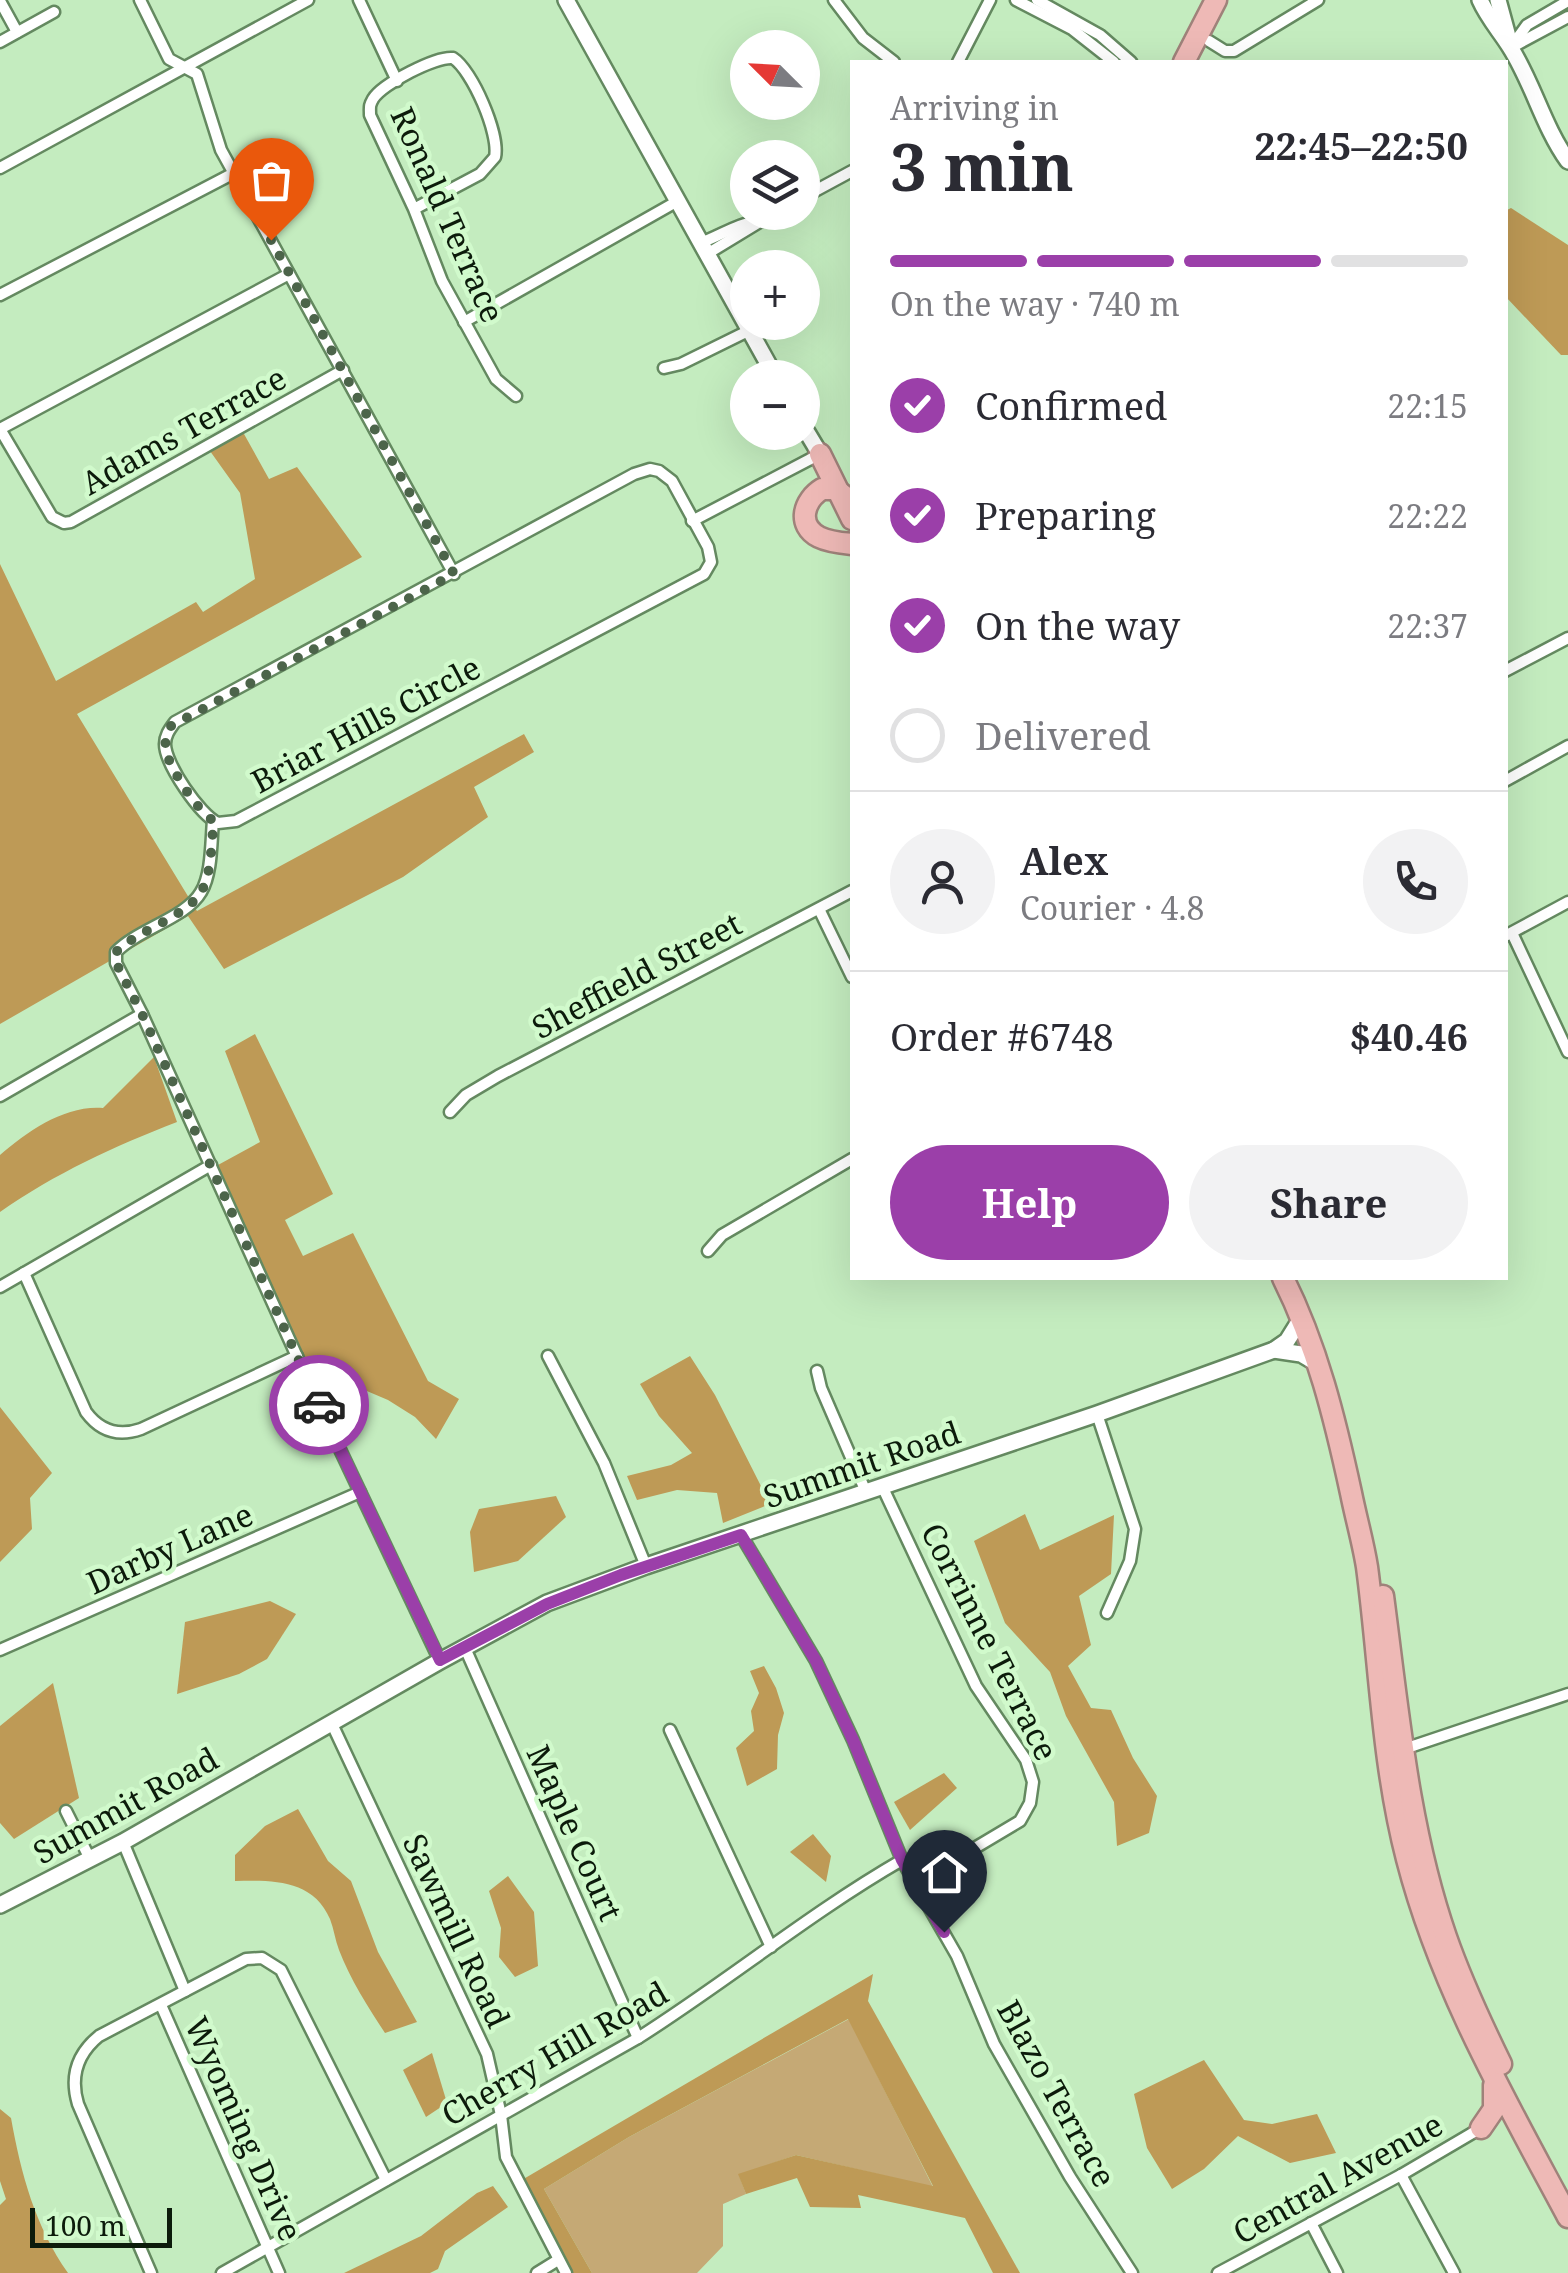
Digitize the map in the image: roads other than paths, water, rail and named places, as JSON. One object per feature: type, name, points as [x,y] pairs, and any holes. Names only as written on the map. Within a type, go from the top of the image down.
[{"type":"highway","points":[[1185,60],[1216,0]]},
{"type":"highway","points":[[1199,60],[1230,0]]},
{"type":"highway","points":[[820,454],[847,494]]},
{"type":"highway","points":[[847,494],[822,489],[812,496],[805,512],[806,522],[818,536],[850,544]]},
{"type":"highway","points":[[1285,1280],[1302,1317],[1334,1412],[1366,1565],[1386,1750],[1406,1858],[1432,1940],[1468,2030],[1568,2217]]},
{"type":"highway","points":[[1297,1280],[1348,1414],[1378,1563],[1422,1848],[1445,1936],[1486,2034],[1568,2189]]},
{"type":"highway","points":[[1493,2076],[1496,2103],[1481,2128],[1508,2130],[1530,2146]]},
{"type":"main road","points":[[566,0],[730,295]]},
{"type":"main road","points":[[1480,0],[1511,48]]},
{"type":"main road","points":[[1498,0],[1511,48],[1550,132],[1568,160]]},
{"type":"main road","points":[[818,450],[820,454]]},
{"type":"main road","name":"Summit Road","points":[[0,1905],[123,1842],[440,1660],[547,1604],[646,1566],[1274,1350],[1287,1342],[1302,1317]]},
{"type":"main road","points":[[1274,1350],[1302,1354],[1318,1364]]},
{"type":"street","points":[[140,0],[170,59],[197,74],[221,150],[454,574]]},
{"type":"street","points":[[0,168],[308,0]]},
{"type":"street","name":"Ronald Terrace","points":[[359,0],[397,81],[376,95],[370,115],[464,322],[496,379],[516,396]]},
{"type":"street","points":[[834,0],[863,38],[891,60]]},
{"type":"street","points":[[959,60],[990,0]]},
{"type":"street","points":[[1016,0],[1072,29],[1111,60]]},
{"type":"street","points":[[1037,0],[1100,35],[1129,60]]},
{"type":"street","points":[[1209,41],[1225,52],[1234,51],[1318,0]]},
{"type":"street","points":[[1511,48],[1528,25],[1568,1]]},
{"type":"street","points":[[0,2],[18,32]]},
{"type":"street","points":[[0,42],[54,12]]},
{"type":"street","points":[[1511,48],[1568,16]]},
{"type":"street","points":[[397,81],[439,58],[459,61],[496,137],[495,157],[486,170],[414,209]]},
{"type":"street","points":[[820,188],[850,172]]},
{"type":"street","points":[[0,296],[234,173]]},
{"type":"street","points":[[464,322],[676,202]]},
{"type":"street","points":[[703,248],[734,230]]},
{"type":"street","points":[[0,429],[289,274]]},
{"type":"street","points":[[664,368],[682,364],[730,340]]},
{"type":"street","name":"Adams Terrace","points":[[0,429],[49,512],[58,522],[71,522],[343,370]]},
{"type":"street","points":[[692,521],[820,454]]},
{"type":"street","name":"Briar Hills Circle","points":[[642,470],[666,475],[692,521],[711,556],[708,569],[699,578],[236,821],[214,821],[199,808],[169,759],[165,744],[171,726],[642,470]]},
{"type":"street","points":[[1508,668],[1568,638]]},
{"type":"street","points":[[1508,779],[1568,746]]},
{"type":"street","points":[[214,821],[206,880],[200,894],[126,942],[116,952],[116,963],[440,1660]]},
{"type":"street","name":"Sheffield Street","points":[[450,1112],[466,1095],[492,1079],[850,892]]},
{"type":"street","points":[[1568,902],[1508,934],[1568,1052]]},
{"type":"street","points":[[819,908],[850,973]]},
{"type":"street","points":[[0,1096],[142,1014]]},
{"type":"street","points":[[708,1251],[722,1235],[850,1160]]},
{"type":"street","points":[[0,1287],[210,1165]]},
{"type":"street","points":[[24,1273],[86,1412],[98,1425],[114,1432],[140,1429],[297,1356]]},
{"type":"street","points":[[548,1356],[604,1463],[646,1566]]},
{"type":"street","points":[[817,1371],[820,1388],[866,1492]]},
{"type":"street","points":[[1097,1414],[1134,1530],[1130,1561],[1106,1613]]},
{"type":"street","name":"Corrinne Terrace","points":[[882,1486],[976,1686],[1026,1760],[1033,1782],[1030,1803],[1020,1821],[916,1883]]},
{"type":"street","name":"Darby Lane","points":[[0,1650],[360,1492]]},
{"type":"street","name":"Blazo Terrace","points":[[741,1535],[816,1661],[902,1860],[957,1956],[994,2044],[1070,2177],[1132,2273]]},
{"type":"street","name":"Maple Court","points":[[464,1648],[638,2038]]},
{"type":"street","points":[[1404,1749],[1568,1694]]},
{"type":"street","name":"Sawmill Road","points":[[332,1724],[486,2054],[510,2168],[566,2273]]},
{"type":"street","points":[[670,1730],[771,1946]]},
{"type":"street","points":[[66,1812],[90,1859]]},
{"type":"street","name":"Wyoming Drive","points":[[123,1842],[186,1992]]},
{"type":"street","name":"Cherry Hill Road","points":[[222,2273],[638,2038],[844,1893],[902,1860]]},
{"type":"street","points":[[151,2273],[78,2104],[74,2081],[80,2058],[90,2044],[246,1959],[262,1958],[277,1965],[386,2180]]},
{"type":"street","name":"Wyoming Drive","points":[[161,2005],[280,2273]]},
{"type":"street","name":"Central Avenue","points":[[1218,2273],[1481,2128]]},
{"type":"street","points":[[1401,2175],[1454,2273]]},
{"type":"street","points":[[1311,2223],[1337,2273]]},
{"type":"street","points":[[537,2273],[558,2260]]}]
